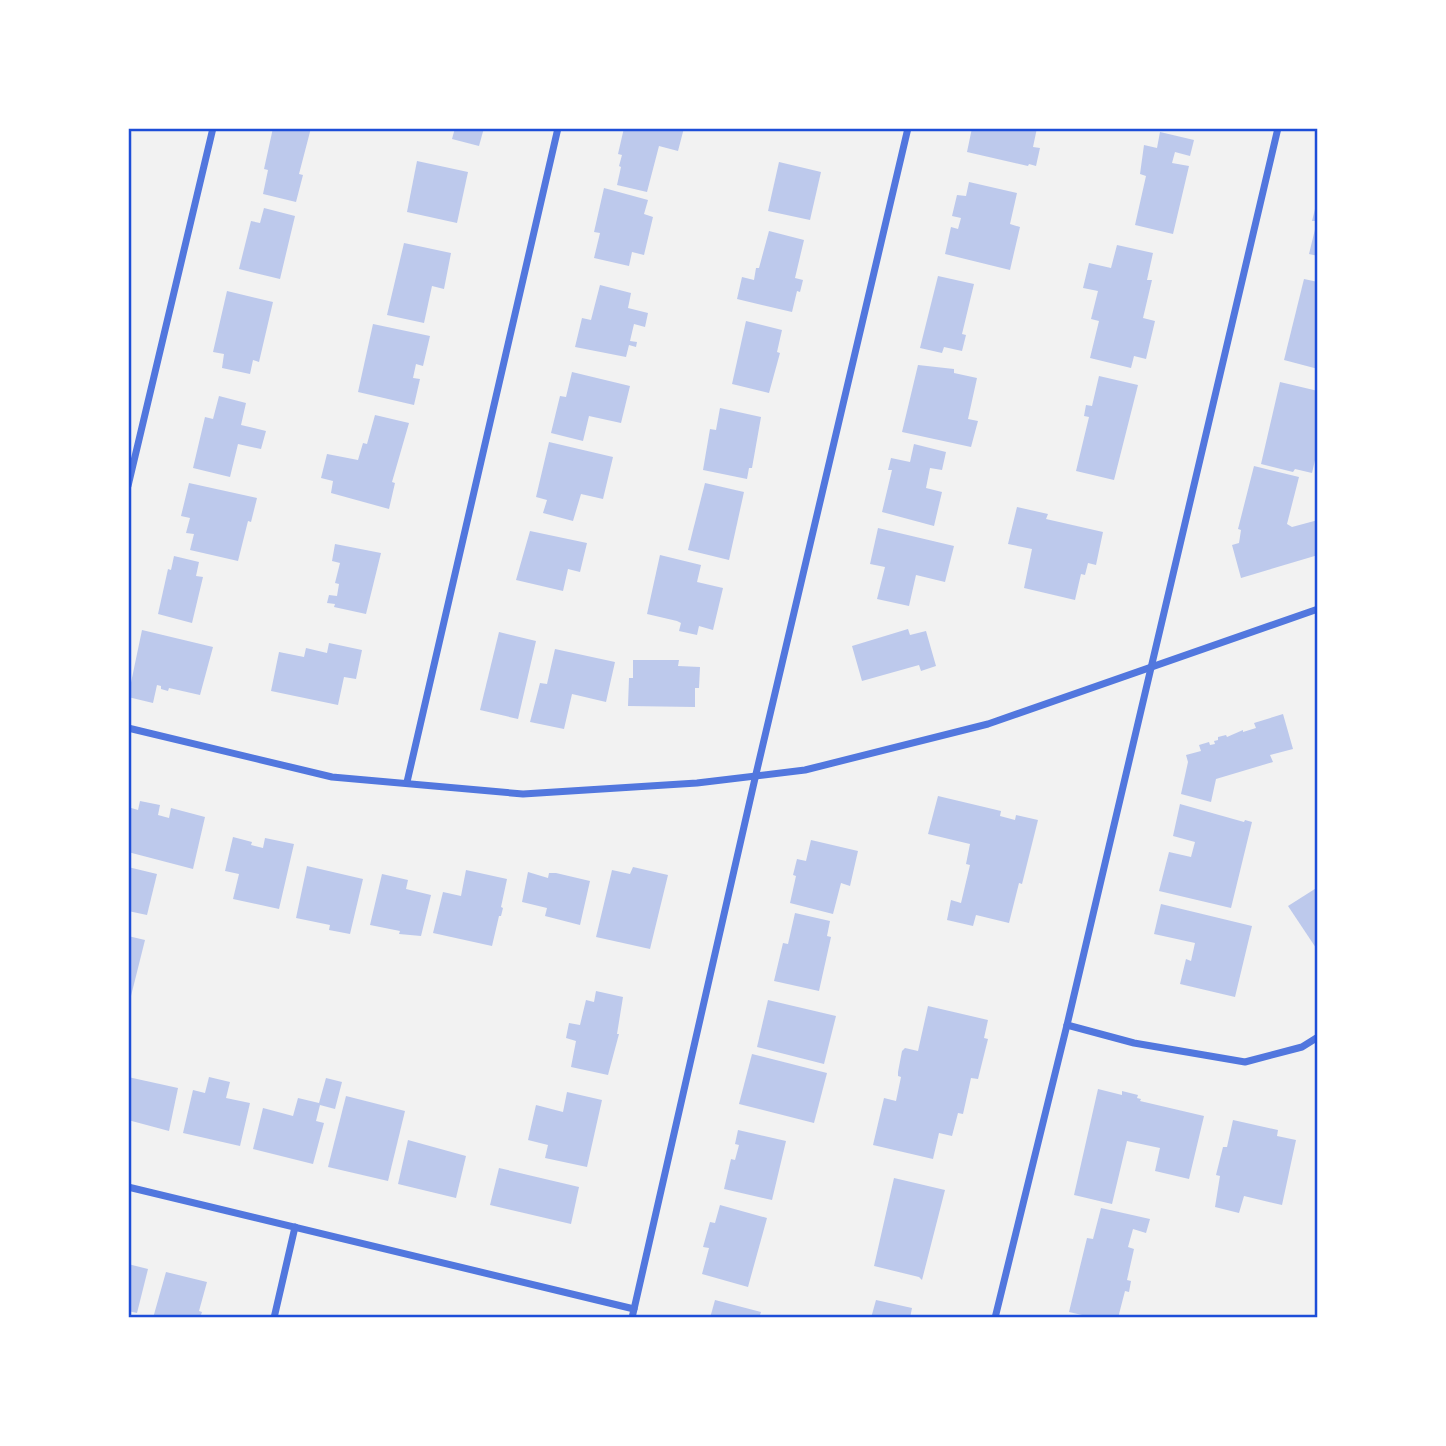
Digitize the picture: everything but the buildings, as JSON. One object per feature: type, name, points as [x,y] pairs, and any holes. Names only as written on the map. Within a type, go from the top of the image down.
[{"type":"street","points":[[128,486],[213,128]]},
{"type":"street","points":[[407,782],[558,128]]},
{"type":"street","points":[[632,1318],[756,774],[908,128]]},
{"type":"street","points":[[995,1318],[1067,1025],[1278,128]]},
{"type":"street","points":[[128,728],[332,777],[523,794],[697,783],[805,770],[988,724],[1318,608]]},
{"type":"street","points":[[1067,1025],[1134,1043],[1245,1062],[1302,1047],[1318,1037]]},
{"type":"street","points":[[128,1187],[634,1309]]},
{"type":"street","points":[[274,1318],[295,1227]]}]
